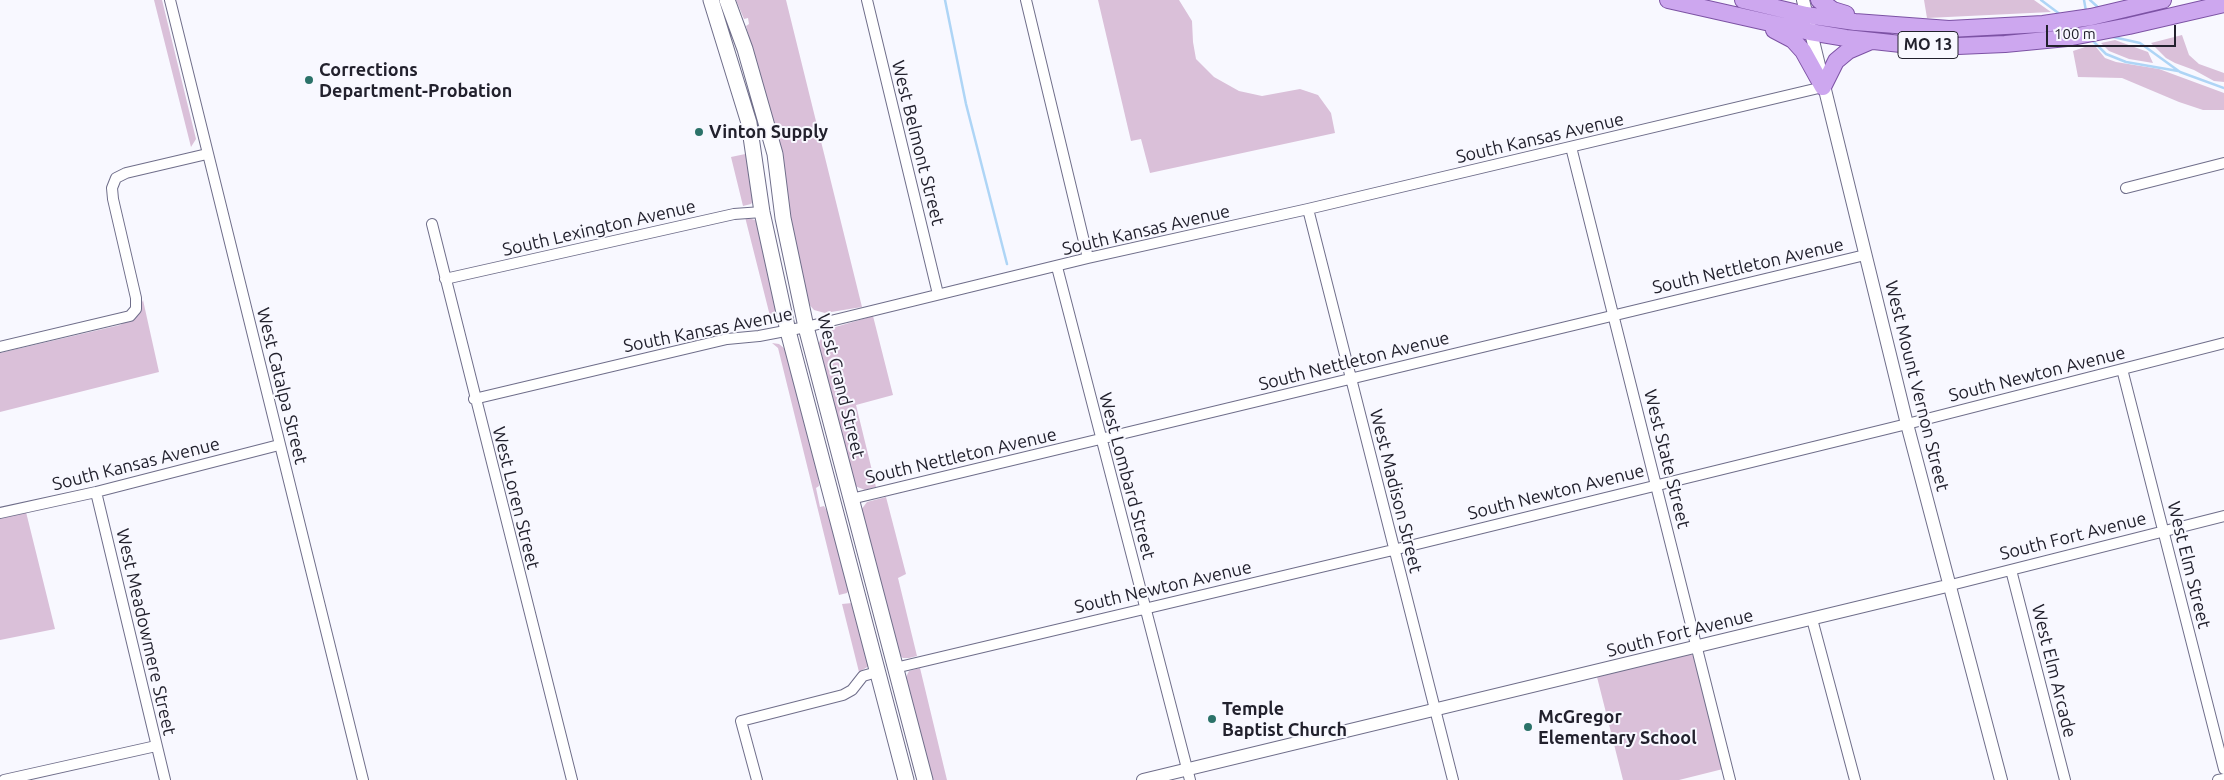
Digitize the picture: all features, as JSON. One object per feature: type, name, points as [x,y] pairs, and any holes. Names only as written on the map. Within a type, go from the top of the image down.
[{"type":"main road","name":"West Grand Street","points":[[711,0],[749,123],[762,212],[788,331],[906,780]]},
{"type":"main road","name":"West Grand Street","points":[[727,0],[745,49],[775,154],[783,218],[806,327],[925,780]]},
{"type":"main road","name":"MO 13","points":[[1668,0],[1810,32],[1872,41],[1974,46],[2046,41],[2099,33],[2224,4]]},
{"type":"main road","name":"MO 13","points":[[1743,0],[1805,7],[1902,27],[1980,29],[2024,26],[2091,17],[2163,0]]},
{"type":"main road","points":[[1819,0],[1838,12],[1897,20],[1902,27]]},
{"type":"main road","points":[[2207,8],[2224,10]]},
{"type":"main road","points":[[1746,18],[1793,40],[1808,58],[1823,87]]},
{"type":"main road","points":[[1823,87],[1836,61],[1848,51],[1872,41]]},
{"type":"street","name":"West Catalpa Street","points":[[170,0],[363,780]]},
{"type":"street","name":"West Belmont Street","points":[[867,0],[938,294]]},
{"type":"street","points":[[1026,0],[1088,258]]},
{"type":"street","name":"West Mount Vernon Street","points":[[1805,7],[1865,255],[2001,780]]},
{"type":"street","name":"South Kansas Avenue","points":[[474,400],[727,340],[806,327],[1088,258],[1308,209],[1823,87]]},
{"type":"street","name":"West State Street","points":[[1572,147],[1730,780]]},
{"type":"street","points":[[0,347],[130,316],[136,309],[136,298],[113,199],[112,188],[116,178],[126,173],[207,154]]},
{"type":"street","points":[[2126,188],[2224,163]]},
{"type":"street","name":"West Madison Street","points":[[1308,209],[1452,780]]},
{"type":"street","name":"South Lexington Avenue","points":[[445,279],[734,214],[762,212]]},
{"type":"street","name":"West Loren Street","points":[[432,224],[474,400],[572,780]]},
{"type":"street","name":"South Nettleton Avenue","points":[[851,499],[1865,255]]},
{"type":"street","name":"West Lombard Street","points":[[1057,267],[1188,775]]},
{"type":"street","name":"South Newton Avenue","points":[[895,668],[1394,550],[1656,484],[1908,424],[2224,343]]},
{"type":"street","name":"West Elm Street","points":[[2122,369],[2224,769]]},
{"type":"street","name":"South Kansas Avenue","points":[[0,513],[96,492],[279,445]]},
{"type":"street","name":"West Meadowmere Street","points":[[96,492],[165,780]]},
{"type":"street","name":"South Fort Avenue","points":[[1144,780],[1188,775],[1434,710],[1951,585],[2224,516]]},
{"type":"street","name":"West Elm Arcade","points":[[2011,570],[2065,780]]},
{"type":"street","points":[[1812,619],[1854,780]]},
{"type":"street","points":[[756,780],[742,721],[843,695],[852,690],[864,676],[877,672]]},
{"type":"street","points":[[4,780],[156,746]]},
{"type":"street","points":[[2218,780],[2224,779]]},
{"type":"shaded area","points":[[154,0],[162,0],[196,139],[191,147]]},
{"type":"shaded area","points":[[736,0],[786,0],[862,307],[825,313],[814,310],[807,302],[790,239],[780,147],[746,26],[749,24],[748,18],[744,19]]},
{"type":"shaded area","points":[[1098,0],[1179,0],[1192,21],[1196,59],[1214,77],[1239,91],[1262,96],[1300,89],[1318,95],[1331,113],[1335,133],[1150,173],[1141,139],[1131,141]]},
{"type":"shaded area","points":[[1924,0],[2034,0],[2051,12],[1927,18]]},
{"type":"shaded area","points":[[2182,35],[2189,55],[2199,64],[2224,73],[2224,82],[2214,81],[2194,70],[2175,63],[2166,58],[2151,43]]},
{"type":"shaded area","points":[[2115,40],[2148,52],[2153,63],[2129,59],[2109,51],[2101,43]]},
{"type":"shaded area","points":[[2091,45],[2096,47],[2105,58],[2116,62],[2159,69],[2224,93],[2224,110],[2203,110],[2122,78],[2078,77],[2073,51]]},
{"type":"shaded area","points":[[750,153],[755,198],[751,204],[743,206],[731,157]]},
{"type":"shaded area","points":[[745,217],[755,220],[757,223],[777,313],[772,324]]},
{"type":"shaded area","points":[[143,300],[159,372],[0,412],[0,353],[120,325],[136,316]]},
{"type":"shaded area","points":[[873,316],[893,395],[856,405],[876,487],[865,490],[855,486],[818,345],[823,334],[832,328]]},
{"type":"shaded area","points":[[772,343],[779,344],[785,349],[817,459],[819,486],[816,488],[820,507],[824,506],[832,520],[849,590],[847,593],[839,595],[778,348]]},
{"type":"shaded area","points":[[886,497],[906,574],[898,578],[917,656],[909,658],[903,658],[899,655],[861,510],[867,502]]},
{"type":"shaded area","points":[[26,512],[55,629],[0,640],[0,518]]},
{"type":"shaded area","points":[[852,603],[869,666],[859,672],[842,604]]},
{"type":"shaded area","points":[[1690,654],[1694,656],[1723,769],[1679,780],[1623,780],[1597,677]]},
{"type":"shaded area","points":[[920,668],[947,780],[930,780],[905,679],[909,671]]},
{"type":"waterway","points":[[945,0],[966,104],[1007,264]]},
{"type":"waterway","points":[[2041,0],[2061,15]]},
{"type":"waterway","points":[[2084,0],[2086,11]]},
{"type":"waterway","points":[[2090,0],[2100,9]]},
{"type":"waterway","points":[[2113,37],[2140,43],[2180,72],[2224,88]]},
{"type":"waterway","points":[[2092,40],[2106,54],[2126,62],[2178,71]]},
{"type":"place","name":"Corrections Department-Probation","points":[[309,80]]},
{"type":"place","name":"Vinton Supply","points":[[699,132]]},
{"type":"place","name":"Temple Baptist Church","points":[[1212,719]]},
{"type":"place","name":"McGregor Elementary School","points":[[1528,727]]}]
